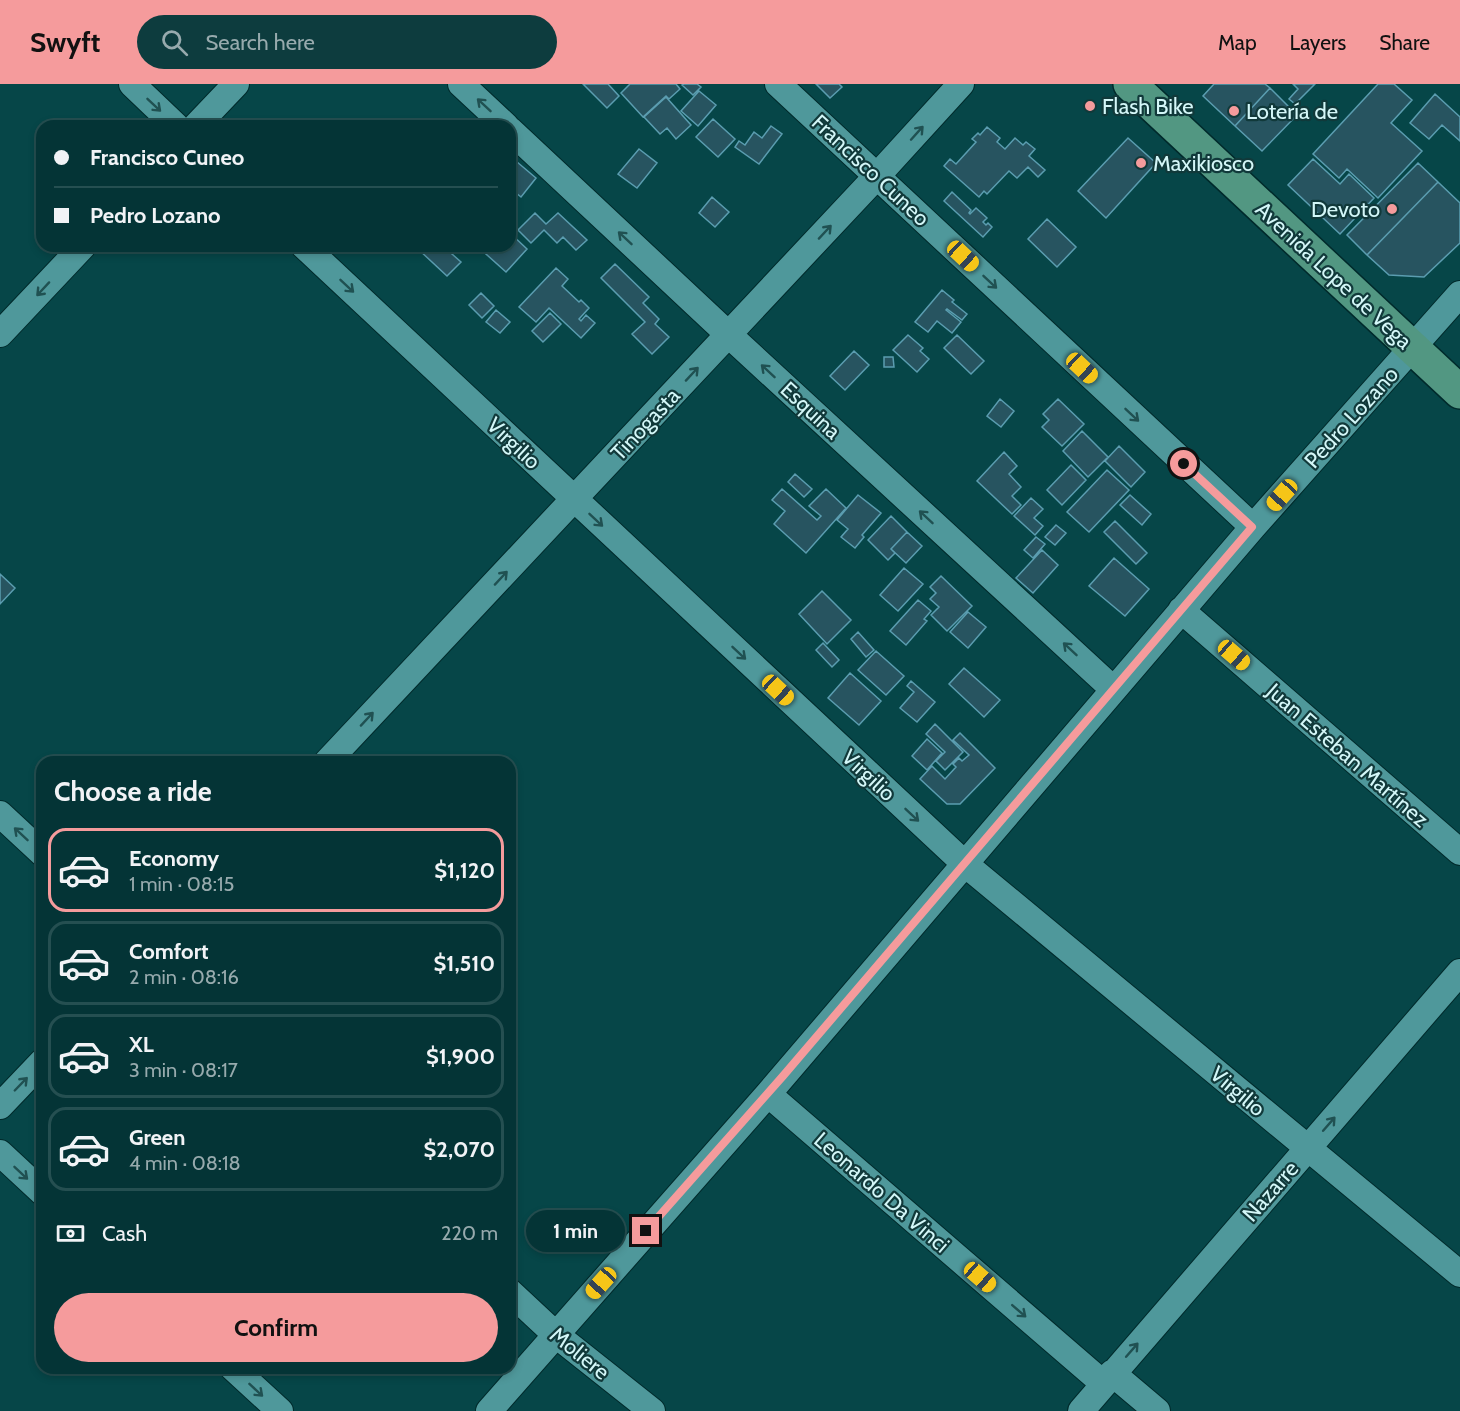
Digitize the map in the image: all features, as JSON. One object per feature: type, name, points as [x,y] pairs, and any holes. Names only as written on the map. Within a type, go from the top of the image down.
[{"type":"main road","name":"Avenida Lope de Vega","points":[[1130,84],[1460,392]]},
{"type":"street","points":[[132,84],[170,120]]},
{"type":"street","points":[[202,120],[236,84]]},
{"type":"street","points":[[461,84],[500,120]]},
{"type":"street","name":"Francisco Cuneo","points":[[778,84],[1252,527]]},
{"type":"street","name":"Tinogasta","points":[[333,756],[729,335],[961,84]]},
{"type":"street","name":"Esquina","points":[[516,136],[1113,689]]},
{"type":"street","points":[[0,334],[77,252]]},
{"type":"street","name":"Virgilio","points":[[310,252],[965,864],[1460,1274]]},
{"type":"street","name":"Pedro Lozano","points":[[489,1411],[768,1094],[1252,527],[1460,294]]},
{"type":"street","name":"Juan Esteban Martínez","points":[[1182,610],[1460,852]]},
{"type":"street","points":[[0,814],[36,847]]},
{"type":"street","name":"Nazarre","points":[[1081,1411],[1460,972]]},
{"type":"street","points":[[0,1106],[36,1068]]},
{"type":"street","name":"Leonardo Da Vinci","points":[[768,1094],[1108,1379],[1157,1411]]},
{"type":"street","points":[[0,1153],[36,1186]]},
{"type":"street","name":"Moliere","points":[[516,1298],[555,1334],[652,1411]]},
{"type":"street","points":[[240,1374],[280,1411]]},
{"type":"building","points":[[583,84],[608,84],[619,96],[607,108]]},
{"type":"building","points":[[630,84],[676,84],[680,89],[669,99],[666,96],[643,117],[621,93]]},
{"type":"building","points":[[697,84],[701,87],[693,95],[682,85]]},
{"type":"building","points":[[816,84],[839,84],[842,87],[830,98]]},
{"type":"building","name":"Lotería de","points":[[1214,84],[1265,84],[1270,88],[1235,126],[1203,96]]},
{"type":"building","points":[[1293,84],[1315,84],[1295,104],[1289,99],[1298,89]]},
{"type":"building","points":[[1378,84],[1394,84],[1412,100],[1391,123],[1422,151],[1378,198],[1347,169],[1339,178],[1313,154]]},
{"type":"building","points":[[1270,88],[1297,115],[1262,151],[1235,126]]},
{"type":"building","points":[[699,91],[716,105],[698,126],[681,111]]},
{"type":"building","points":[[1435,94],[1460,117],[1460,141],[1442,125],[1429,139],[1410,123]]},
{"type":"building","points":[[666,97],[691,125],[676,139],[667,128],[660,134],[644,117]]},
{"type":"building","points":[[713,119],[735,139],[718,157],[696,137]]},
{"type":"building","points":[[771,126],[782,134],[759,164],[735,147],[739,141],[745,145],[754,132],[762,138]]},
{"type":"building","points":[[987,127],[1000,138],[997,142],[1005,149],[1015,138],[1023,145],[1026,142],[1035,149],[1029,156],[1045,170],[1038,177],[1028,167],[1017,178],[1009,171],[987,194],[984,191],[979,197],[944,166],[950,159],[956,164],[976,142],[972,139],[978,133],[980,135]]},
{"type":"building","points":[[1128,138],[1156,163],[1106,218],[1078,191]]},
{"type":"building","points":[[639,149],[657,163],[637,188],[618,174]]},
{"type":"building","points":[[1313,159],[1340,184],[1349,174],[1374,198],[1340,234],[1288,185]]},
{"type":"building","points":[[516,161],[536,178],[521,197],[516,193]]},
{"type":"building","name":"Devoto","points":[[1418,163],[1438,182],[1367,255],[1347,235]]},
{"type":"building","points":[[1438,182],[1460,203],[1460,243],[1424,277],[1389,275],[1367,255]]},
{"type":"building","points":[[952,192],[971,210],[970,214],[976,208],[987,218],[983,222],[992,227],[983,237],[944,201]]},
{"type":"building","points":[[712,197],[729,212],[715,227],[699,213]]},
{"type":"building","points":[[535,213],[546,224],[558,213],[587,240],[576,250],[563,237],[557,243],[544,230],[531,243],[518,230]]},
{"type":"building","points":[[1047,219],[1076,247],[1057,267],[1028,239]]},
{"type":"building","points":[[516,239],[527,249],[506,272],[484,252],[516,252]]},
{"type":"building","points":[[421,252],[450,252],[461,262],[447,276]]},
{"type":"building","points":[[615,264],[649,297],[643,303],[659,319],[655,324],[669,337],[652,354],[632,334],[645,322],[601,278]]},
{"type":"building","points":[[556,268],[568,279],[562,286],[589,308],[579,319],[581,321],[586,315],[595,323],[581,338],[549,308],[536,322],[519,307]]},
{"type":"building","points":[[942,290],[967,314],[962,320],[947,309],[961,322],[952,333],[937,321],[928,332],[915,322]]},
{"type":"building","points":[[481,293],[494,306],[482,318],[469,305]]},
{"type":"building","points":[[496,310],[510,322],[500,333],[486,322]]},
{"type":"building","points":[[550,313],[561,324],[543,342],[532,331]]},
{"type":"building","points":[[908,335],[923,348],[920,351],[929,359],[917,372],[893,350]]},
{"type":"building","points":[[957,335],[984,361],[971,374],[944,348]]},
{"type":"building","points":[[854,351],[869,365],[845,390],[830,376]]},
{"type":"building","points":[[884,357],[893,357],[894,367],[884,367]]},
{"type":"building","points":[[1000,399],[1014,411],[1001,427],[987,416]]},
{"type":"building","points":[[1058,399],[1084,424],[1062,446],[1042,427],[1049,420],[1043,414]]},
{"type":"building","points":[[1082,431],[1108,457],[1088,477],[1063,451]]},
{"type":"building","points":[[1119,446],[1145,472],[1131,487],[1105,461]]},
{"type":"building","points":[[1004,452],[1017,466],[1009,474],[1021,487],[1012,496],[1021,505],[1012,514],[977,481]]},
{"type":"building","points":[[1071,465],[1086,480],[1062,505],[1047,490]]},
{"type":"building","points":[[1107,470],[1129,490],[1089,532],[1067,512]]},
{"type":"building","points":[[795,474],[812,489],[804,497],[788,482]]},
{"type":"building","points":[[782,489],[817,520],[821,516],[809,506],[826,489],[846,508],[806,553],[774,524],[785,511],[772,500]]},
{"type":"building","points":[[858,495],[881,513],[862,535],[864,537],[855,548],[841,537],[848,529],[837,520]]},
{"type":"building","points":[[1130,495],[1151,514],[1142,525],[1120,505]]},
{"type":"building","points":[[1031,498],[1043,509],[1034,518],[1043,526],[1035,535],[1014,516]]},
{"type":"building","points":[[891,516],[907,532],[891,549],[895,553],[888,560],[868,540]]},
{"type":"building","points":[[1115,521],[1147,553],[1136,564],[1104,532]]},
{"type":"building","points":[[1056,525],[1066,533],[1055,545],[1045,537]]},
{"type":"building","points":[[907,532],[922,546],[906,563],[891,549]]},
{"type":"building","points":[[1036,537],[1045,544],[1033,558],[1024,550]]},
{"type":"building","points":[[1042,550],[1058,565],[1033,593],[1016,578]]},
{"type":"building","points":[[1114,558],[1149,589],[1125,616],[1089,586]]},
{"type":"building","points":[[904,568],[923,584],[898,611],[880,595]]},
{"type":"building","points":[[0,574],[15,588],[0,604]]},
{"type":"building","points":[[941,576],[972,606],[947,631],[931,615],[939,607],[930,599],[936,593],[930,587]]},
{"type":"building","points":[[822,591],[851,620],[827,644],[799,614]]},
{"type":"building","points":[[918,600],[931,611],[924,619],[927,621],[906,645],[890,631]]},
{"type":"building","points":[[968,612],[986,627],[968,648],[950,632]]},
{"type":"building","points":[[858,632],[874,650],[866,657],[851,639]]},
{"type":"building","points":[[823,643],[839,660],[832,667],[816,650]]},
{"type":"building","points":[[876,651],[904,676],[886,695],[858,670]]},
{"type":"building","points":[[964,668],[1000,700],[984,717],[949,684]]},
{"type":"building","points":[[850,673],[881,701],[859,725],[828,698]]},
{"type":"building","points":[[911,681],[935,702],[917,722],[900,708],[914,692],[907,686]]},
{"type":"building","points":[[935,724],[963,752],[945,770],[936,761],[945,752],[926,734]]},
{"type":"building","points":[[960,733],[995,768],[960,804],[947,804],[920,779],[932,766],[945,779],[956,767],[953,764],[959,758],[962,761],[969,755],[953,740]]},
{"type":"building","points":[[927,739],[942,753],[927,770],[912,756]]},
{"type":"place","name":"Flash Bike","points":[[1090,106]]},
{"type":"place","name":"Lotería de","points":[[1234,111]]},
{"type":"place","name":"Maxikiosco","points":[[1141,163]]},
{"type":"place","name":"Devoto","points":[[1392,209]]},
{"type":"route","points":[[646,1231],[783,1076],[1252,527],[1184,464]]}]
